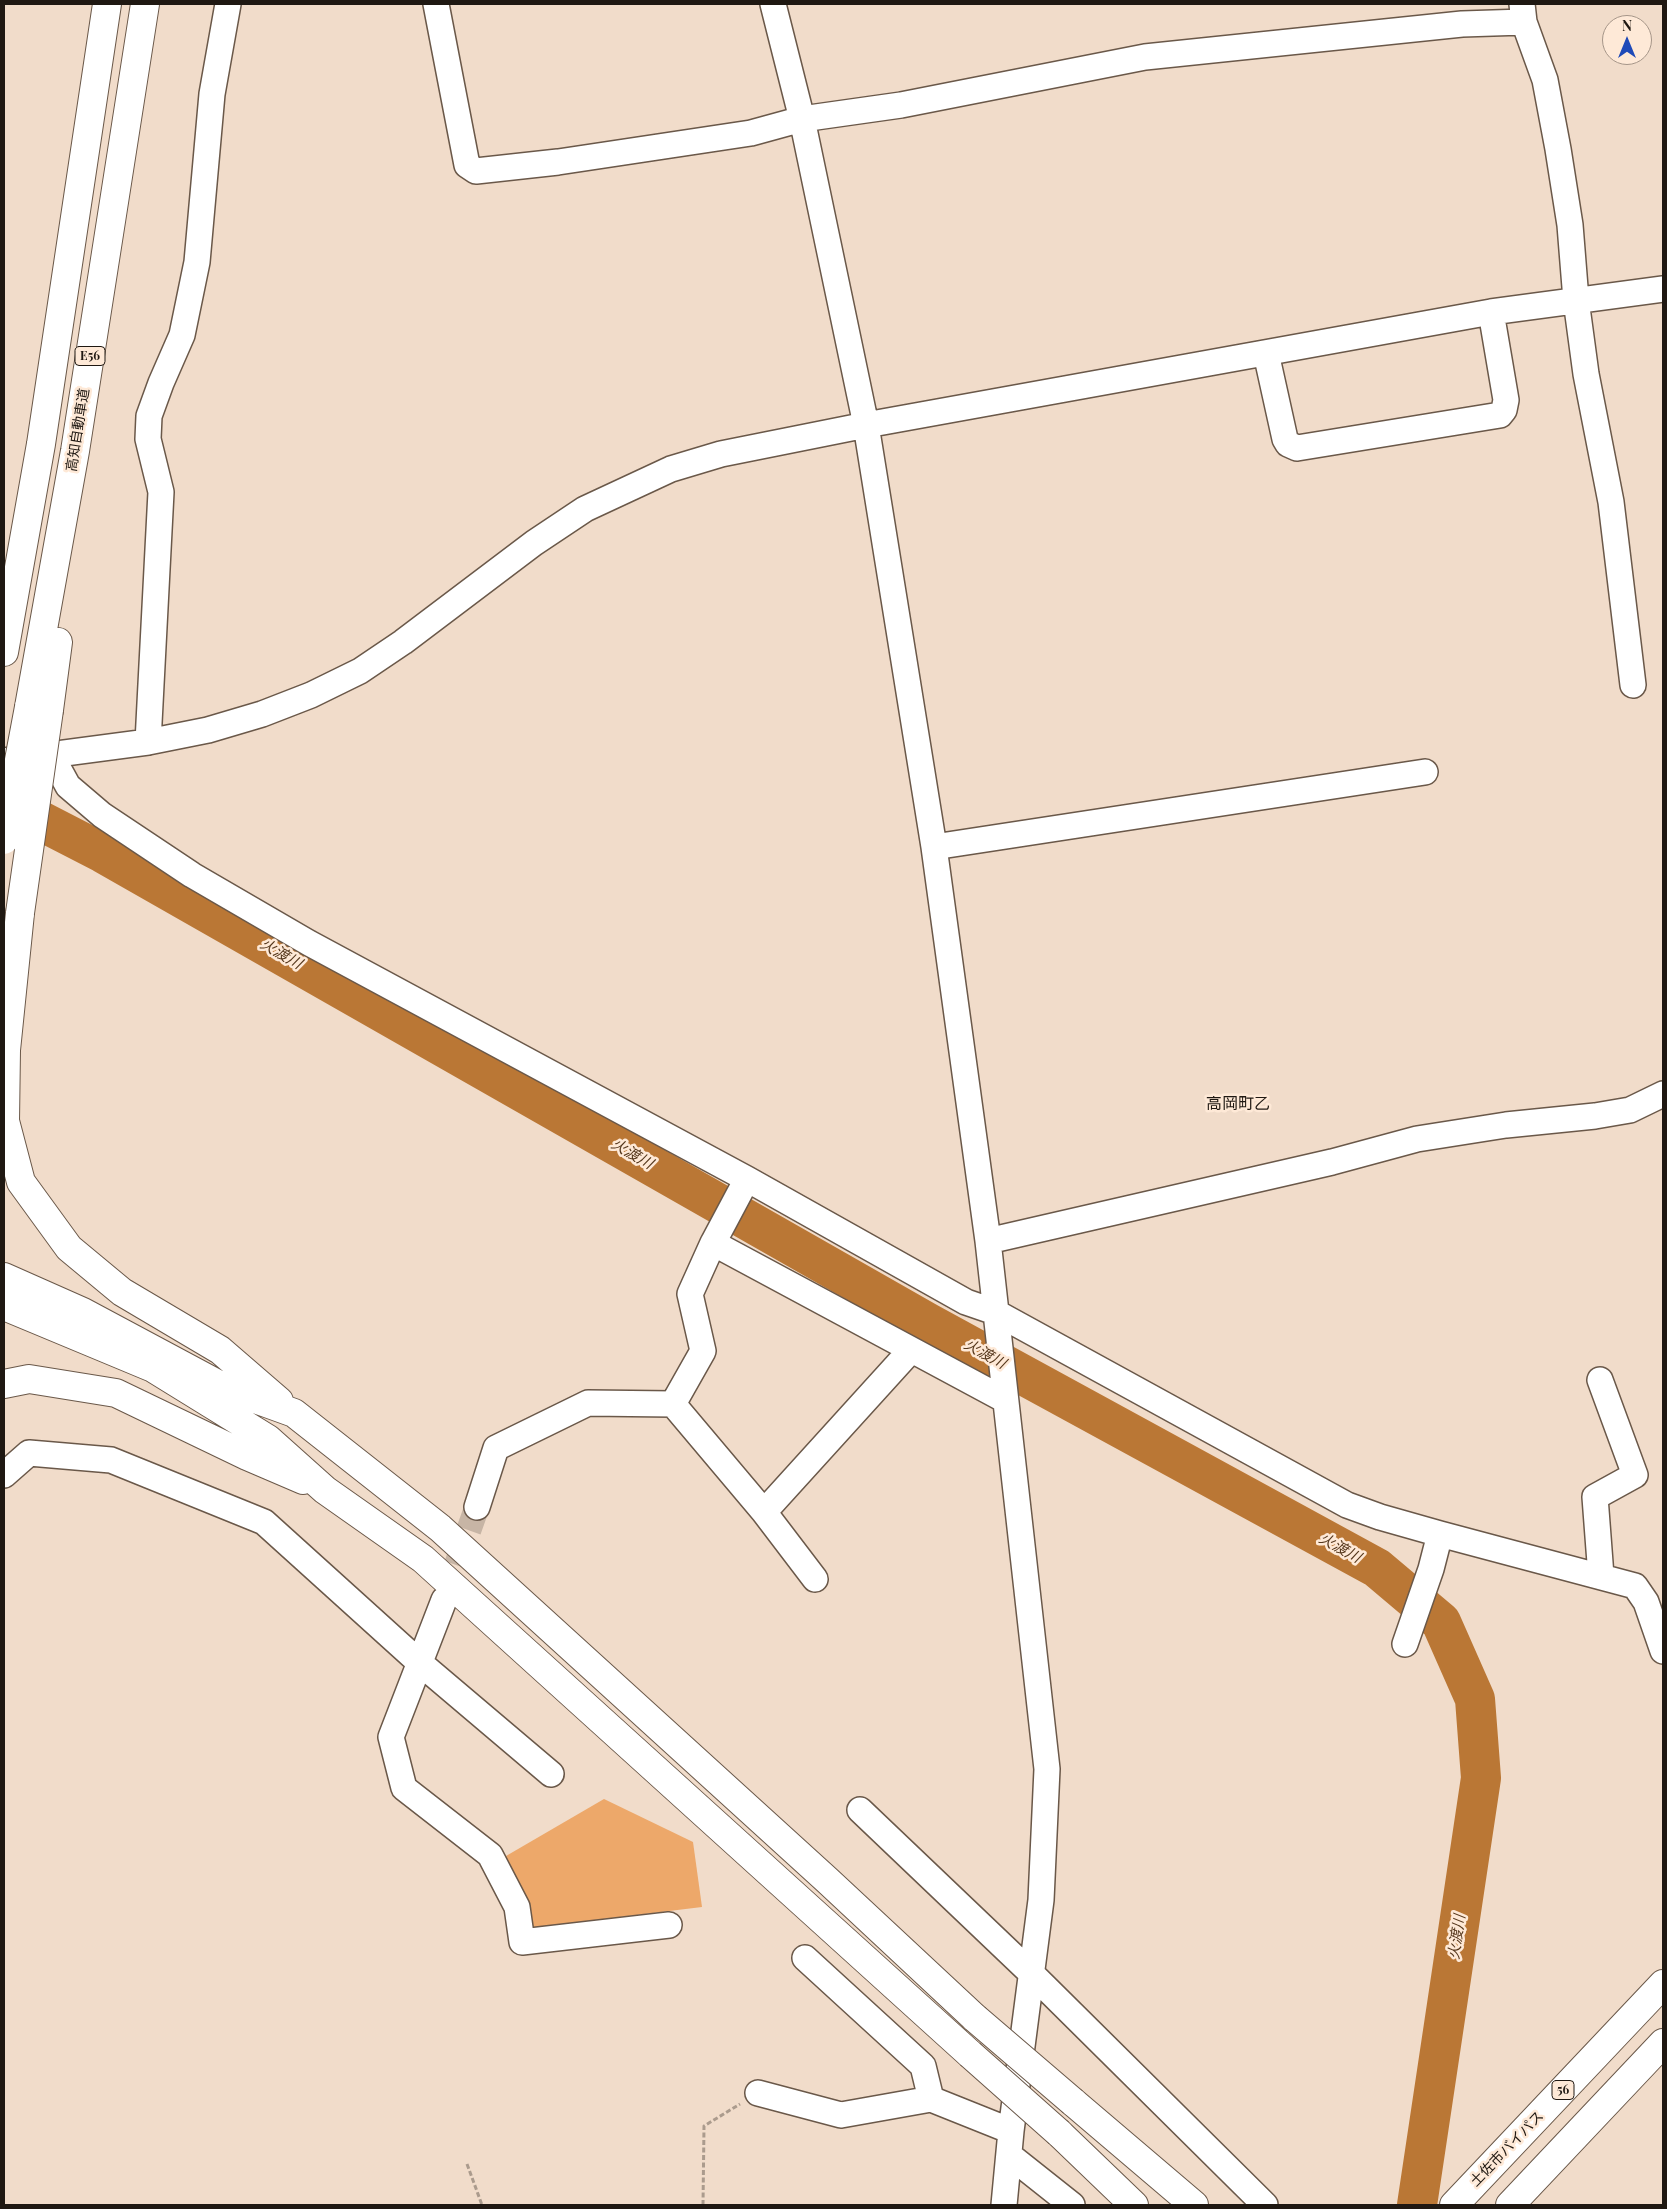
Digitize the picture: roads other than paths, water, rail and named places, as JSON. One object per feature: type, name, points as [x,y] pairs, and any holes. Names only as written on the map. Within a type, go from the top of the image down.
[{"type":"highway","name":"E56","points":[[4,652],[42,444],[108,4]]},
{"type":"highway","name":"高知自動車道","points":[[39,708],[67,567],[75,452],[145,4]]},
{"type":"highway","points":[[4,840],[39,708]]},
{"type":"highway","points":[[39,708],[6,1050],[5,1120],[21,1182],[69,1248],[122,1292],[220,1350],[294,1413],[440,1528],[976,2018],[1194,2205]]},
{"type":"highway","points":[[4,1277],[83,1312],[225,1388],[294,1413]]},
{"type":"highway","points":[[4,1306],[153,1368],[268,1439],[325,1490],[423,1559],[1059,2133],[1134,2205]]},
{"type":"highway","points":[[4,1384],[29,1379],[116,1393],[247,1456],[325,1490]]},
{"type":"highway","name":"土佐市バイパス","points":[[1458,2201],[1663,1984]]},
{"type":"highway","points":[[1510,2205],[1663,2043]]},
{"type":"street","points":[[148,742],[161,492],[148,439],[149,416],[182,335],[197,262],[212,94],[228,4]]},
{"type":"street","points":[[436,4],[466,165],[476,171],[558,162],[751,133],[802,119],[901,105],[1145,57],[1462,24],[1523,13],[1545,80],[1558,149],[1570,225],[1576,300],[1586,374],[1611,502],[1633,685]]},
{"type":"street","points":[[773,4],[802,119],[866,425],[934,847],[988,1241],[1047,1769],[1041,1900],[1010,2143],[1004,2205]]},
{"type":"street","points":[[4,761],[148,742],[208,730],[262,714],[310,695],[360,671],[403,642],[534,543],[585,509],[671,469],[721,454],[866,425],[1491,312],[1663,289]]},
{"type":"street","points":[[1266,353],[1285,439],[1288,444],[1297,448],[1500,415],[1504,410],[1506,400],[1491,312]]},
{"type":"street","points":[[51,755],[68,786],[102,816],[192,875],[309,943],[744,1185],[1347,1505],[1440,1534],[1634,1586],[1646,1602],[1663,1651]]},
{"type":"street","points":[[934,847],[1425,772]]},
{"type":"street","points":[[988,1241],[1332,1162],[1417,1139],[1506,1125],[1595,1116],[1630,1110],[1663,1094]]},
{"type":"street","points":[[673,1404],[703,1351],[690,1294],[717,1236],[744,1185]]},
{"type":"street","points":[[717,1236],[911,1350],[1004,1391]]},
{"type":"street","points":[[764,1512],[911,1350]]},
{"type":"street","points":[[1600,1380],[1636,1475],[1595,1497],[1601,1576]]},
{"type":"street","points":[[477,1507],[496,1448],[588,1403],[673,1404],[764,1512],[815,1579]]},
{"type":"street","points":[[4,1475],[30,1453],[112,1460],[264,1522],[420,1664],[551,1774]]},
{"type":"street","points":[[1405,1644],[1431,1569],[1440,1534]]},
{"type":"street","points":[[444,1600],[391,1737],[404,1788],[490,1855],[517,1907],[522,1942],[669,1925]]},
{"type":"street","points":[[860,1810],[1031,1973],[1266,2205]]},
{"type":"street","points":[[805,1958],[923,2066],[931,2099]]},
{"type":"street","points":[[758,2093],[841,2115],[931,2099],[1010,2143],[1072,2205]]},
{"type":"waterway","name":"火渡川","points":[[4,802],[103,853],[928,1323],[1377,1568],[1441,1622],[1475,1699],[1481,1778],[1417,2205]]},
{"type":"tunnel","points":[[444,1600],[477,1507]]},
{"type":"district","name":"高岡町乙","points":[[1238,1104]]}]
